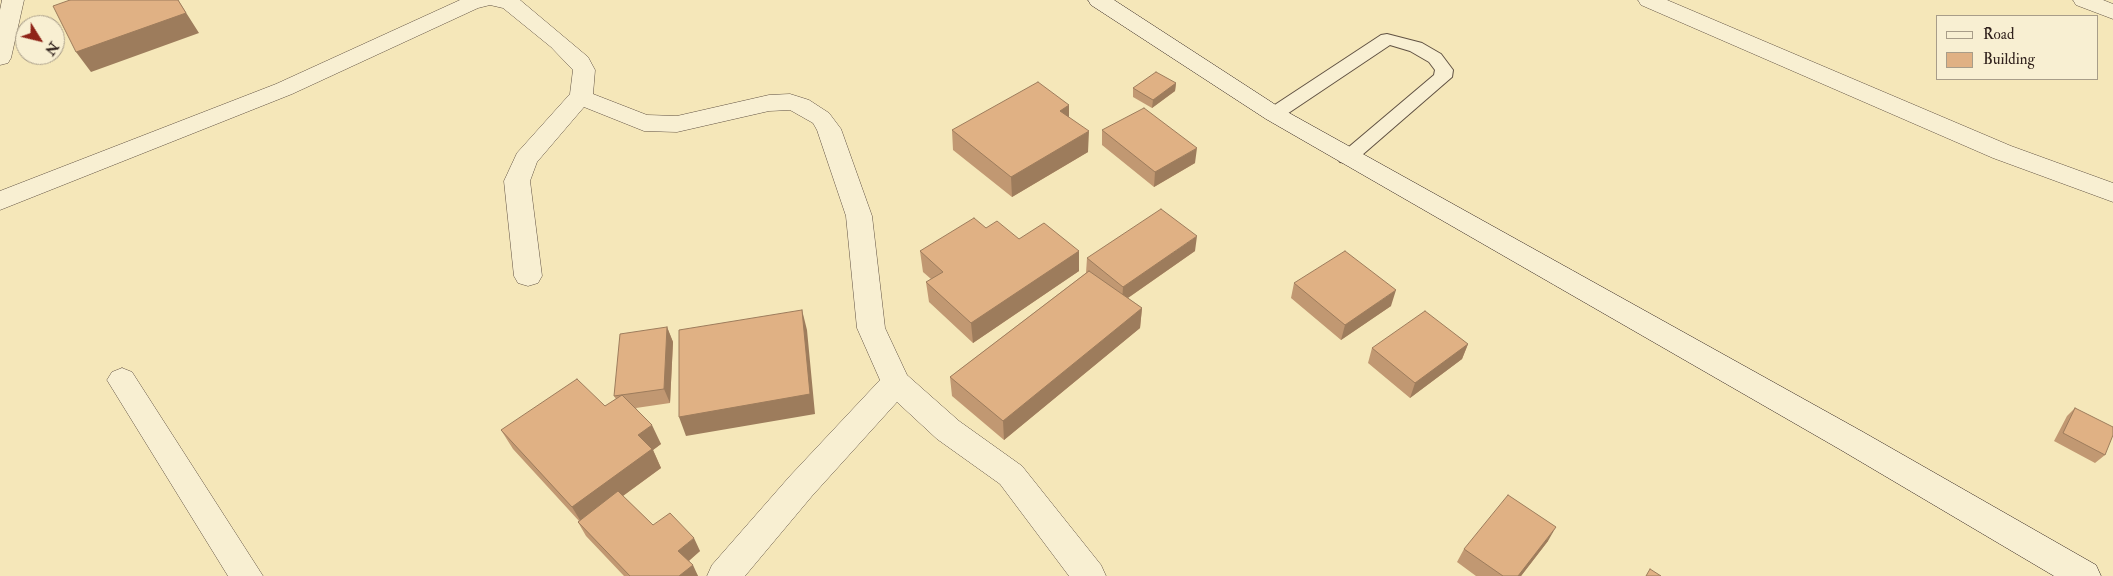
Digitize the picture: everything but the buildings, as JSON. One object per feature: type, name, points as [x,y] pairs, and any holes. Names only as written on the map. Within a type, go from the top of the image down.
[{"type":"street","points":[[0,201],[284,89],[471,3],[485,0]]},
{"type":"street","points":[[495,0],[510,3],[559,42],[580,62],[584,70],[583,91],[580,97],[526,159],[517,181],[528,276]]},
{"type":"street","points":[[1099,0],[1274,114],[1852,441],[2084,576]]},
{"type":"street","points":[[1649,0],[2002,152],[2113,193]]},
{"type":"street","points":[[2084,0],[2113,12]]},
{"type":"street","points":[[0,58],[18,2]]},
{"type":"street","points":[[580,97],[644,123],[655,125],[677,124],[769,103],[790,102],[801,105],[821,118],[829,129],[859,216],[871,328],[896,383],[948,430],[1011,475],[1088,576]]},
{"type":"street","points":[[122,380],[246,576]]},
{"type":"street","points":[[724,576],[801,486],[896,383]]},
{"type":"lane","points":[[1274,114],[1387,39],[1416,47],[1435,58],[1444,70],[1443,77],[1347,156]]}]
